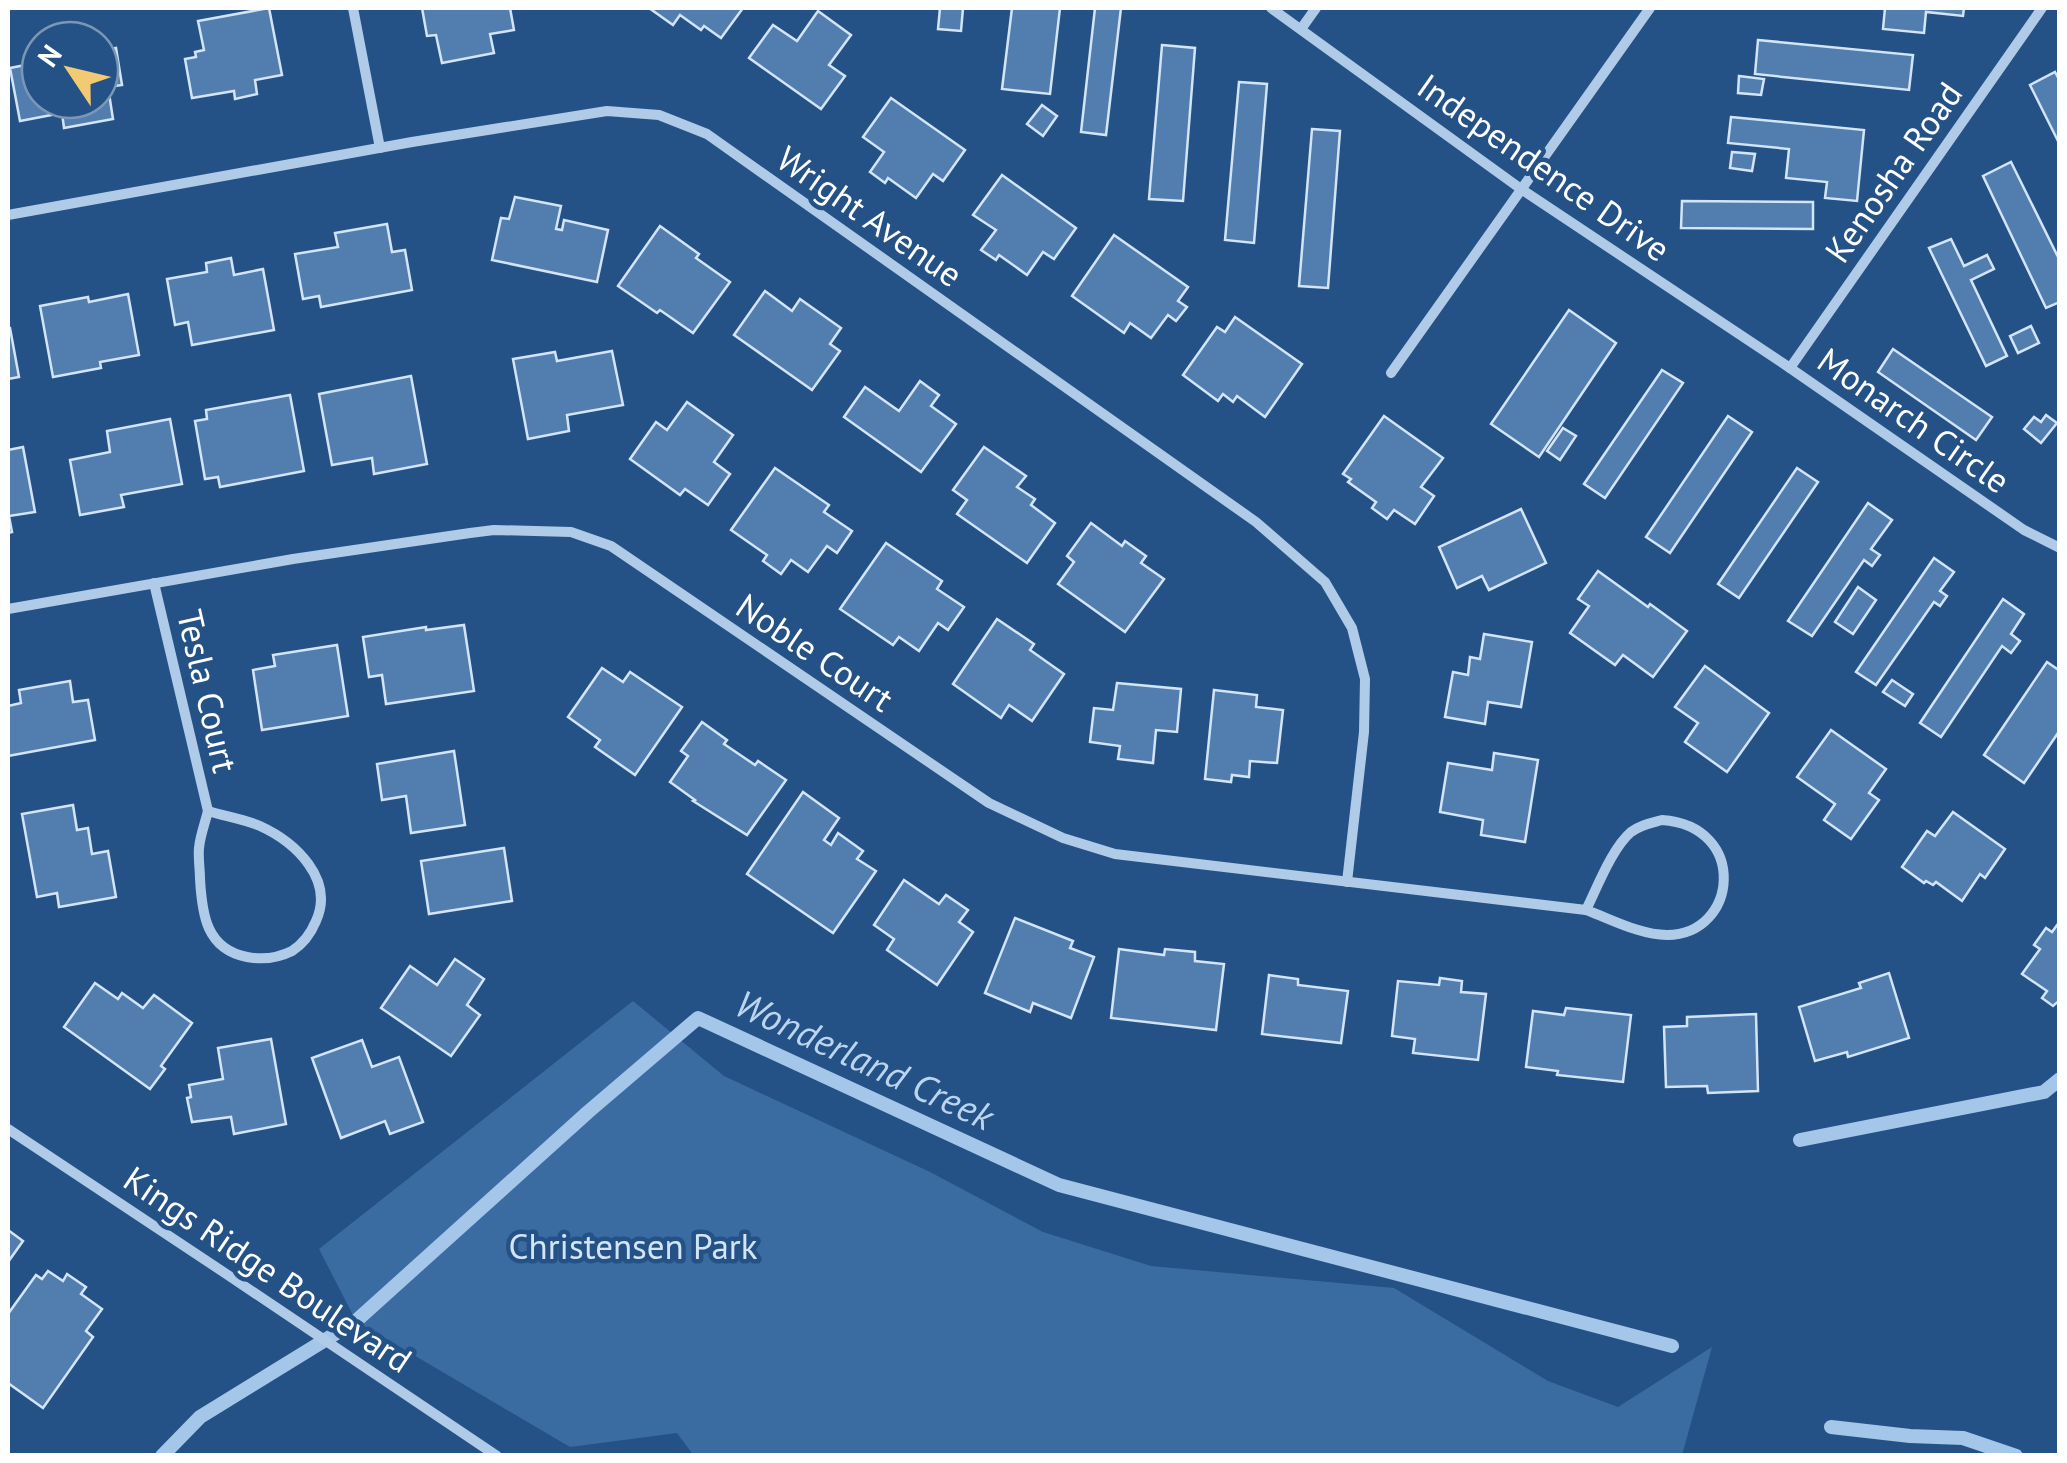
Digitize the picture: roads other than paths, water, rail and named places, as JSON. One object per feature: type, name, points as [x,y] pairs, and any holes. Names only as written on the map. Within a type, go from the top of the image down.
[{"type":"street","points":[[353,8],[380,148]]},
{"type":"street","name":"Independence Drive","points":[[1270,8],[1521,189],[1790,368]]},
{"type":"street","points":[[1302,29],[1316,8]]},
{"type":"street","points":[[1391,373],[1650,8]]},
{"type":"street","name":"Kenosha Road","points":[[1790,368],[2042,8]]},
{"type":"street","name":"Wright Avenue","points":[[8,216],[608,111],[658,115],[707,134],[1256,522],[1324,582],[1352,628],[1365,680],[1364,732],[1347,882]]},
{"type":"street","name":"Monarch Circle","points":[[1790,368],[2024,530],[2060,548]]},
{"type":"street","name":"Noble Court","points":[[8,609],[294,559],[494,530],[572,532],[610,546],[989,804],[1063,838],[1115,854],[1586,910],[1652,934],[1670,935],[1688,931],[1716,908],[1724,872],[1719,854],[1696,828],[1662,820],[1645,824],[1618,847],[1586,910]]},
{"type":"street","name":"Tesla Court","points":[[154,583],[208,810],[198,850],[202,912],[222,946],[239,956],[258,960],[296,949],[319,916],[322,896],[307,860],[260,826],[208,810]]},
{"type":"street","name":"Kings Ridge Boulevard","points":[[8,1129],[497,1456]]},
{"type":"waterway","name":"Wonderland Creek","points":[[162,1456],[200,1417],[356,1321],[698,1018],[1059,1185],[1672,1346]]},
{"type":"waterway","points":[[1800,1140],[2044,1092],[2060,1079]]},
{"type":"waterway","name":"Wonderland Creek","points":[[1831,1427],[1963,1438],[2016,1456]]},
{"type":"park label","name":"Christensen Park","points":[[633,1246]]}]
